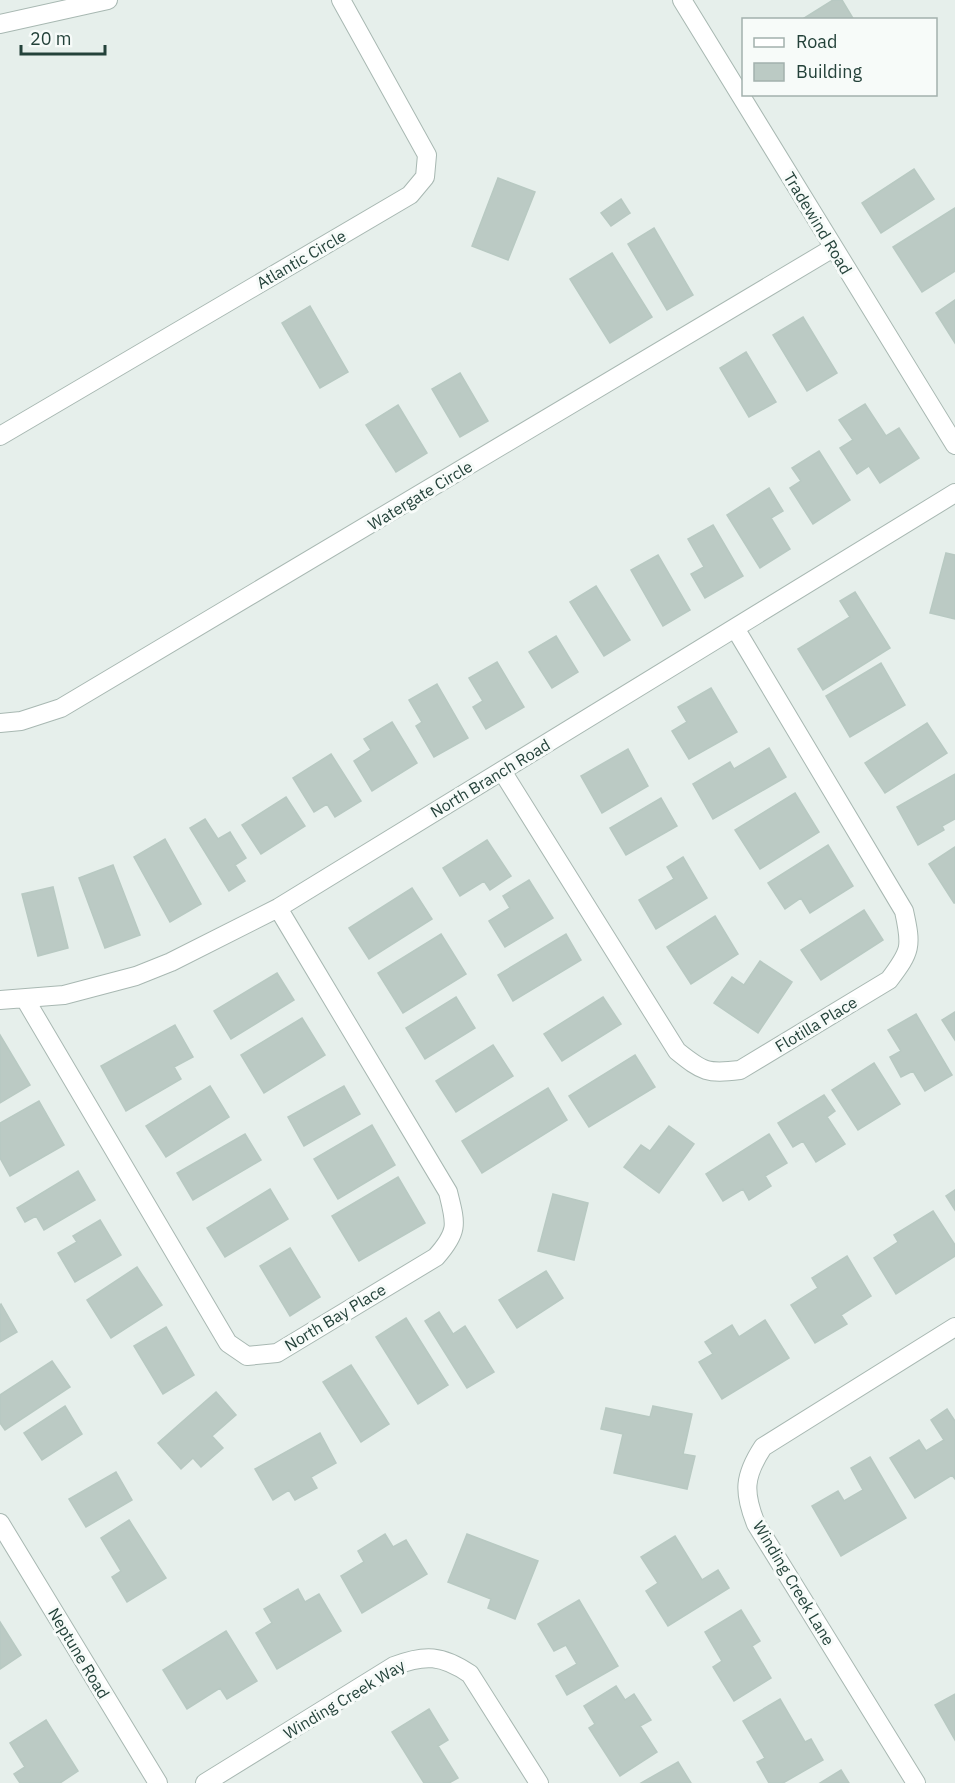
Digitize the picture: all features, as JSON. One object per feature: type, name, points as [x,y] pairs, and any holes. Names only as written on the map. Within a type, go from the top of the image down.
[{"type":"street","points":[[0,24],[108,0]]},
{"type":"street","name":"Atlantic Circle","points":[[0,436],[410,195],[425,177],[427,155],[341,0]]},
{"type":"street","name":"Tradewind Road","points":[[682,0],[955,445]]},
{"type":"street","name":"Watergate Circle","points":[[0,723],[21,721],[61,708],[833,248]]},
{"type":"street","name":"North Branch Road","points":[[0,1000],[64,994],[136,976],[171,962],[278,908],[955,493]]},
{"type":"street","name":"Flotilla Place","points":[[502,771],[677,1051],[699,1069],[720,1072],[740,1070],[889,980],[906,958],[910,940],[904,911],[735,628]]},
{"type":"street","name":"North Bay Place","points":[[25,999],[228,1343],[247,1356],[277,1353],[436,1257],[452,1236],[455,1220],[448,1192],[278,908]]},
{"type":"street","name":"Winding Creek Lane","points":[[916,1783],[756,1524],[748,1504],[747,1484],[752,1464],[763,1447],[955,1327]]},
{"type":"street","name":"Neptune Road","points":[[1,1528],[158,1783]]},
{"type":"street","name":"Winding Creek Way","points":[[205,1783],[394,1666],[414,1659],[434,1657],[453,1662],[470,1674],[539,1783]]},
{"type":"building","points":[[833,0],[842,0],[853,18],[804,18]]},
{"type":"building","points":[[914,169],[934,199],[881,233],[862,203]]},
{"type":"building","points":[[498,178],[535,192],[508,260],[472,246]]},
{"type":"building","points":[[621,199],[630,213],[611,226],[601,213]]},
{"type":"building","points":[[955,208],[955,271],[922,292],[893,247]]},
{"type":"building","points":[[654,228],[693,295],[667,310],[628,244]]},
{"type":"building","points":[[612,253],[652,317],[610,343],[570,279]]},
{"type":"building","points":[[955,300],[955,343],[936,313]]},
{"type":"building","points":[[310,306],[348,372],[320,388],[282,323]]},
{"type":"building","points":[[803,317],[837,373],[807,391],[773,335]]},
{"type":"building","points":[[746,352],[776,402],[749,417],[720,368]]},
{"type":"building","points":[[460,373],[488,421],[460,437],[432,389]]},
{"type":"building","points":[[865,404],[886,436],[899,428],[919,458],[880,483],[869,466],[857,474],[840,448],[853,440],[839,420]]},
{"type":"building","points":[[398,405],[427,453],[396,472],[366,425]]},
{"type":"building","points":[[819,451],[850,500],[813,524],[790,488],[801,481],[792,468]]},
{"type":"building","points":[[769,488],[783,511],[771,518],[790,549],[760,568],[727,515]]},
{"type":"building","points":[[713,525],[743,576],[705,598],[691,574],[704,567],[688,539]]},
{"type":"building","points":[[946,553],[955,555],[955,619],[930,613]]},
{"type":"building","points":[[658,555],[690,610],[663,626],[631,570]]},
{"type":"building","points":[[596,586],[630,640],[604,656],[570,602]]},
{"type":"building","points":[[855,592],[890,648],[823,690],[798,649],[850,617],[840,601]]},
{"type":"building","points":[[556,636],[578,672],[552,688],[529,652]]},
{"type":"building","points":[[497,662],[524,707],[486,729],[473,707],[483,701],[469,678]]},
{"type":"building","points":[[881,663],[905,705],[850,737],[826,696]]},
{"type":"building","points":[[437,684],[468,738],[434,757],[416,726],[422,722],[409,700]]},
{"type":"building","points":[[711,688],[737,732],[689,759],[672,731],[687,722],[678,707]]},
{"type":"building","points":[[392,722],[417,763],[372,791],[354,761],[371,750],[364,739]]},
{"type":"building","points":[[927,723],[947,753],[885,793],[865,763]]},
{"type":"building","points":[[769,748],[786,777],[713,819],[693,784],[730,762],[734,769]]},
{"type":"building","points":[[628,749],[648,786],[602,813],[581,776]]},
{"type":"building","points":[[331,754],[361,801],[335,817],[327,804],[314,812],[293,778]]},
{"type":"building","points":[[955,774],[955,819],[942,826],[944,830],[918,845],[897,807]]},
{"type":"building","points":[[795,793],[819,832],[760,869],[735,830]]},
{"type":"building","points":[[286,797],[305,826],[261,854],[242,825]]},
{"type":"building","points":[[661,798],[677,826],[626,855],[610,828]]},
{"type":"building","points":[[205,819],[218,839],[230,832],[246,858],[235,865],[245,881],[229,891],[190,828]]},
{"type":"building","points":[[165,839],[201,904],[170,922],[134,857]]},
{"type":"building","points":[[487,840],[511,876],[490,890],[484,881],[460,896],[443,868]]},
{"type":"building","points":[[828,845],[853,886],[810,913],[801,898],[785,909],[768,883]]},
{"type":"building","points":[[955,847],[955,903],[954,903],[929,864]]},
{"type":"building","points":[[683,857],[707,898],[656,929],[639,900],[674,879],[667,867]]},
{"type":"building","points":[[113,865],[140,935],[105,948],[79,878]]},
{"type":"building","points":[[529,880],[553,918],[505,947],[489,921],[510,908],[503,896]]},
{"type":"building","points":[[53,887],[68,948],[38,956],[22,894]]},
{"type":"building","points":[[412,888],[432,919],[369,959],[349,928]]},
{"type":"building","points":[[864,910],[883,940],[821,980],[801,950]]},
{"type":"building","points":[[715,916],[738,954],[691,984],[667,947]]},
{"type":"building","points":[[441,934],[466,974],[403,1013],[378,973]]},
{"type":"building","points":[[566,934],[581,960],[513,1001],[498,975]]},
{"type":"building","points":[[760,961],[792,982],[758,1033],[714,1003],[732,977],[744,985]]},
{"type":"building","points":[[277,973],[294,1000],[231,1039],[214,1011]]},
{"type":"building","points":[[456,997],[475,1028],[425,1059],[406,1028]]},
{"type":"building","points":[[603,997],[621,1024],[562,1061],[544,1034]]},
{"type":"building","points":[[955,1012],[955,1040],[942,1020]]},
{"type":"building","points":[[916,1014],[952,1075],[925,1091],[913,1071],[901,1077],[890,1057],[901,1051],[888,1030]]},
{"type":"building","points":[[302,1018],[325,1055],[264,1093],[241,1055]]},
{"type":"building","points":[[175,1025],[193,1057],[174,1067],[181,1079],[126,1111],[101,1066]]},
{"type":"building","points":[[0,1035],[30,1085],[0,1103]]},
{"type":"building","points":[[493,1045],[513,1076],[456,1112],[436,1081]]},
{"type":"building","points":[[635,1055],[655,1087],[589,1127],[569,1096]]},
{"type":"building","points":[[874,1063],[900,1104],[858,1130],[832,1090]]},
{"type":"building","points":[[210,1086],[229,1117],[166,1157],[146,1126]]},
{"type":"building","points":[[344,1086],[360,1114],[304,1146],[288,1117]]},
{"type":"building","points":[[548,1088],[567,1120],[482,1173],[462,1141]]},
{"type":"building","points":[[824,1095],[835,1111],[827,1117],[845,1144],[816,1162],[803,1141],[793,1147],[778,1123]]},
{"type":"building","points":[[39,1101],[64,1145],[10,1176],[0,1158],[0,1123]]},
{"type":"building","points":[[372,1125],[395,1165],[338,1199],[314,1159]]},
{"type":"building","points":[[669,1126],[694,1144],[659,1193],[624,1167],[641,1145],[650,1151]]},
{"type":"building","points":[[245,1134],[261,1160],[193,1200],[177,1173]]},
{"type":"building","points":[[769,1134],[787,1163],[765,1176],[771,1186],[749,1200],[743,1189],[723,1201],[706,1174]]},
{"type":"building","points":[[78,1171],[95,1200],[44,1230],[36,1216],[25,1222],[17,1208]]},
{"type":"building","points":[[398,1177],[425,1223],[359,1261],[332,1216]]},
{"type":"building","points":[[270,1189],[288,1219],[225,1257],[207,1228]]},
{"type":"building","points":[[955,1190],[955,1210],[946,1196]]},
{"type":"building","points":[[553,1194],[588,1203],[574,1260],[538,1251]]},
{"type":"building","points":[[933,1211],[955,1245],[955,1256],[896,1294],[874,1258],[898,1242],[894,1235]]},
{"type":"building","points":[[100,1220],[121,1255],[75,1282],[58,1253],[77,1242],[73,1236]]},
{"type":"building","points":[[290,1248],[320,1297],[290,1316],[260,1266]]},
{"type":"building","points":[[847,1256],[871,1296],[841,1315],[847,1324],[815,1343],[791,1305],[818,1288],[812,1278]]},
{"type":"building","points":[[137,1267],[162,1305],[111,1338],[87,1300]]},
{"type":"building","points":[[546,1271],[563,1298],[517,1328],[499,1300]]},
{"type":"building","points":[[0,1305],[17,1332],[0,1342]]},
{"type":"building","points":[[439,1312],[453,1334],[465,1326],[494,1372],[467,1388],[425,1321]]},
{"type":"building","points":[[406,1318],[448,1385],[418,1404],[376,1337]]},
{"type":"building","points":[[765,1320],[789,1358],[722,1399],[699,1362],[713,1354],[705,1342],[732,1325],[739,1337]]},
{"type":"building","points":[[166,1327],[194,1375],[163,1394],[134,1346]]},
{"type":"building","points":[[52,1361],[70,1387],[5,1430],[0,1423],[0,1395]]},
{"type":"building","points":[[351,1365],[389,1424],[361,1442],[323,1382]]},
{"type":"building","points":[[216,1392],[236,1415],[212,1436],[223,1448],[201,1467],[193,1458],[181,1469],[158,1443]]},
{"type":"building","points":[[65,1406],[82,1434],[42,1460],[24,1433]]},
{"type":"building","points":[[653,1406],[692,1414],[683,1454],[695,1456],[687,1489],[614,1473],[623,1434],[601,1429],[606,1408],[650,1417]]},
{"type":"building","points":[[947,1409],[955,1421],[955,1479],[952,1475],[915,1498],[890,1458],[919,1440],[926,1451],[944,1440],[931,1420]]},
{"type":"building","points":[[320,1433],[336,1463],[311,1477],[317,1488],[295,1500],[289,1490],[273,1500],[255,1469]]},
{"type":"building","points":[[870,1457],[906,1518],[841,1556],[812,1506],[838,1491],[844,1501],[863,1490],[851,1468]]},
{"type":"building","points":[[116,1472],[132,1500],[86,1527],[69,1499]]},
{"type":"building","points":[[129,1520],[166,1578],[127,1602],[112,1577],[121,1571],[101,1538]]},
{"type":"building","points":[[385,1534],[393,1547],[406,1540],[427,1574],[362,1613],[341,1576],[364,1562],[358,1551]]},
{"type":"building","points":[[467,1534],[538,1561],[515,1619],[488,1608],[491,1599],[448,1582]]},
{"type":"building","points":[[675,1536],[702,1580],[718,1570],[729,1588],[668,1626],[646,1591],[658,1583],[641,1557]]},
{"type":"building","points":[[298,1589],[305,1602],[319,1594],[341,1631],[277,1669],[256,1633],[272,1623],[264,1609]]},
{"type":"building","points":[[579,1600],[618,1666],[567,1695],[556,1676],[577,1664],[566,1645],[554,1651],[538,1624]]},
{"type":"building","points":[[741,1610],[760,1641],[752,1646],[771,1678],[734,1701],[713,1667],[722,1661],[705,1632]]},
{"type":"building","points":[[0,1622],[21,1655],[0,1669]]},
{"type":"building","points":[[226,1631],[257,1681],[227,1699],[220,1688],[187,1709],[163,1670]]},
{"type":"building","points":[[616,1686],[625,1700],[634,1694],[651,1720],[640,1726],[657,1752],[620,1776],[589,1728],[595,1724],[584,1706]]},
{"type":"building","points":[[955,1694],[955,1740],[935,1705]]},
{"type":"building","points":[[780,1699],[805,1742],[811,1739],[823,1760],[783,1783],[769,1783],[757,1762],[765,1758],[743,1721]]},
{"type":"building","points":[[429,1709],[448,1740],[438,1746],[458,1778],[449,1783],[424,1783],[392,1732]]},
{"type":"building","points":[[46,1720],[78,1771],[60,1783],[20,1783],[14,1774],[25,1767],[10,1743]]},
{"type":"building","points":[[678,1762],[691,1783],[641,1783]]},
{"type":"building","points":[[841,1770],[849,1783],[820,1783]]}]
